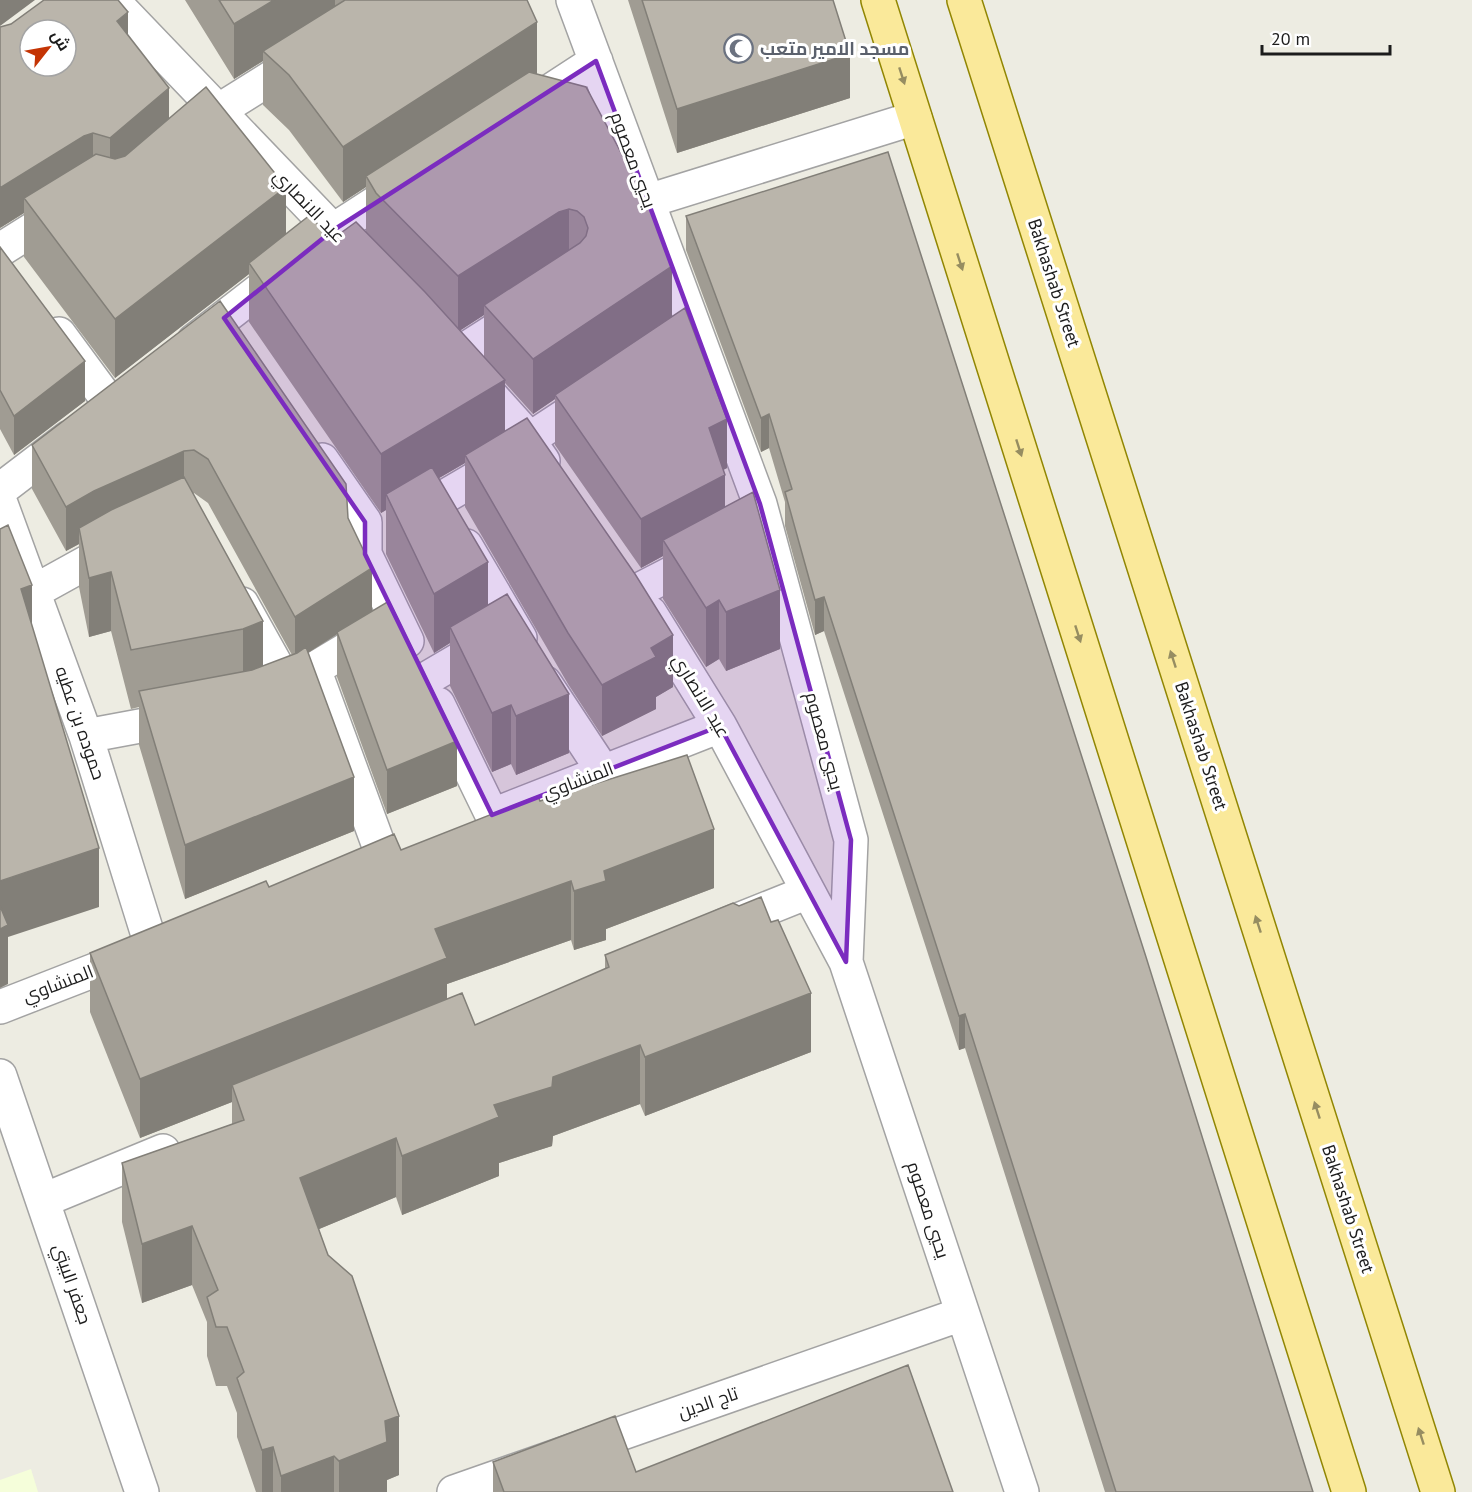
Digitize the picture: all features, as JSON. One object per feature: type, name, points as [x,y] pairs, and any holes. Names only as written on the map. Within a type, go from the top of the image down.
[{"type":"main road","points":[[878,0],[1349,1492]]},
{"type":"main road","name":"Bakhashab Street","points":[[964,0],[1438,1492]]},
{"type":"street","name":"يحيي معصوم","points":[[573,0],[765,524],[851,840],[846,963],[1022,1492]]},
{"type":"street","name":"عيد الانصاري","points":[[122,3],[218,111],[389,288]]},
{"type":"street","points":[[177,146],[218,111],[326,44]]},
{"type":"street","points":[[498,124],[596,61]]},
{"type":"street","points":[[648,201],[915,118]]},
{"type":"street","points":[[168,362],[332,231],[430,168]]},
{"type":"street","points":[[3,264],[85,198]]},
{"type":"street","points":[[550,295],[447,347],[530,443],[558,482]]},
{"type":"street","points":[[40,310],[112,406]]},
{"type":"street","points":[[224,318],[244,347]]},
{"type":"street","points":[[666,348],[695,328]]},
{"type":"street","points":[[365,544],[530,443],[616,381]]},
{"type":"street","points":[[0,490],[140,384]]},
{"type":"street","points":[[304,435],[364,522],[365,554],[492,815]]},
{"type":"street","points":[[439,500],[552,694],[603,771]]},
{"type":"street","name":"حموده بن عطيه","points":[[0,501],[35,591],[86,736],[152,948]]},
{"type":"street","points":[[635,592],[765,524]]},
{"type":"street","points":[[35,591],[102,552],[152,530]]},
{"type":"street","name":"عيد الانصاري","points":[[616,565],[720,726],[846,963]]},
{"type":"street","points":[[227,575],[290,690]]},
{"type":"street","points":[[248,706],[290,690],[314,669],[396,620]]},
{"type":"street","points":[[426,679],[513,628]]},
{"type":"street","points":[[314,669],[383,857]]},
{"type":"street","points":[[86,736],[213,712]]},
{"type":"street","name":"المنشاوي","points":[[459,828],[720,726]]},
{"type":"street","points":[[350,870],[416,844]]},
{"type":"street","points":[[697,937],[808,892]]},
{"type":"street","name":"المنشاوي","points":[[0,1007],[185,935]]},
{"type":"street","name":"جعفر البيتي","points":[[0,1076],[142,1492]]},
{"type":"street","points":[[44,1200],[188,1142]]},
{"type":"street","name":"تاج الدين","points":[[454,1492],[962,1314]]},
{"type":"highlighted area","points":[[596,61],[760,504],[851,840],[846,962],[720,726],[492,815],[365,554],[365,522],[224,318],[332,231]]},
{"type":"shaded area","points":[[31,1469],[38,1492],[0,1492],[0,1480]]},
{"type":"building","points":[[44,0],[118,0],[128,12],[117,21],[169,88],[110,138],[93,133],[84,136],[0,188],[0,27],[18,19],[18,78],[78,78],[78,18],[19,18]]},
{"type":"building","points":[[219,0],[274,0],[234,24]]},
{"type":"building","points":[[345,0],[527,0],[537,22],[343,147],[289,75],[263,51]]},
{"type":"building","name":"مسجد الامير متعب","points":[[642,0],[833,0],[850,54],[677,109]]},
{"type":"building","points":[[529,72],[586,87],[650,207],[672,266],[533,359],[484,305],[580,243],[586,236],[588,228],[584,217],[577,211],[569,209],[559,212],[458,276],[376,193],[366,176]]},
{"type":"building","points":[[206,87],[286,187],[115,319],[24,198],[96,154],[115,159],[125,156]]},
{"type":"building","points":[[888,152],[1146,957],[1313,1492],[1116,1492],[965,1014],[959,1016],[824,597],[815,600],[785,492],[792,489],[769,414],[761,418],[686,216]]},
{"type":"building","points":[[310,215],[331,240],[356,222],[425,292],[505,380],[381,454],[249,263]]},
{"type":"building","points":[[0,247],[85,361],[14,416],[0,390]]},
{"type":"building","points":[[220,301],[346,484],[348,518],[372,568],[295,617],[208,459],[194,450],[184,451],[94,491],[66,507],[32,445]]},
{"type":"building","points":[[685,308],[727,419],[709,428],[725,475],[641,519],[555,395]]},
{"type":"building","points":[[527,418],[635,574],[673,635],[651,648],[656,657],[602,685],[568,633],[465,455]]},
{"type":"building","points":[[432,467],[488,562],[434,594],[386,494]]},
{"type":"building","points":[[184,477],[263,621],[243,629],[131,650],[111,572],[89,578],[79,528],[111,510]]},
{"type":"building","points":[[753,492],[780,590],[726,612],[719,600],[706,608],[663,540]]},
{"type":"building","points":[[8,525],[32,585],[21,589],[99,848],[0,881],[0,529]]},
{"type":"building","points":[[507,594],[569,694],[516,716],[511,705],[492,713],[450,627]]},
{"type":"building","points":[[389,601],[457,741],[387,770],[337,632]]},
{"type":"building","points":[[306,647],[354,777],[185,845],[139,691],[252,670],[297,653]]},
{"type":"building","points":[[687,755],[714,829],[604,871],[606,881],[574,891],[571,881],[435,929],[447,958],[140,1079],[90,953],[266,881],[269,887],[394,834],[401,850],[538,796],[540,801]]},
{"type":"building","points":[[761,897],[771,922],[778,920],[811,993],[645,1057],[640,1045],[553,1077],[552,1087],[494,1105],[499,1117],[402,1156],[396,1138],[300,1178],[328,1255],[352,1276],[399,1416],[385,1421],[387,1442],[339,1461],[334,1456],[281,1476],[273,1447],[262,1450],[237,1378],[244,1372],[227,1327],[216,1327],[207,1297],[218,1290],[192,1226],[142,1244],[122,1163],[244,1120],[232,1085],[462,993],[475,1025],[609,967],[605,955],[733,903],[739,906]]},
{"type":"building","points":[[0,906],[8,925],[0,929]]},
{"type":"building","points":[[908,1365],[953,1492],[504,1492],[493,1462],[615,1416],[636,1472]]},
{"type":"place","name":"مسجد الامير متعب","points":[[739,49]]}]
